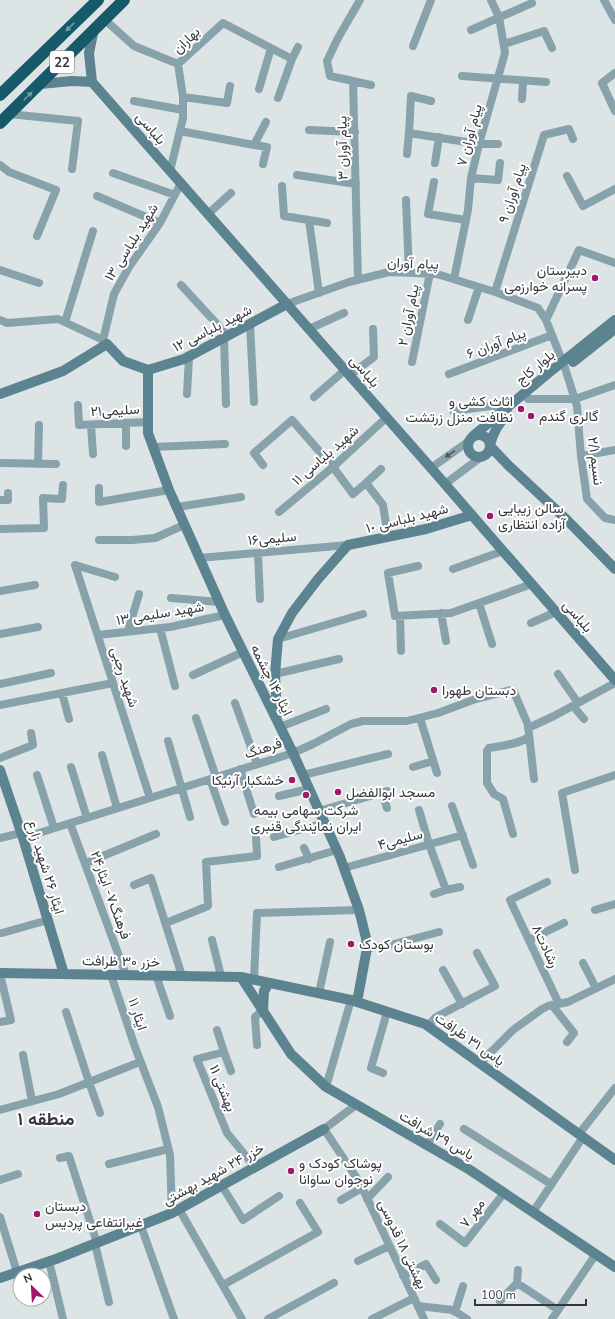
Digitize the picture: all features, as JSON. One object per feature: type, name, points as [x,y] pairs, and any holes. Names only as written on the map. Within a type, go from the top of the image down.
[{"type":"highway","name":"22","points":[[0,123],[124,0]]},
{"type":"highway","name":"22","points":[[0,95],[92,2]]},
{"type":"street","points":[[360,0],[338,38],[327,61],[330,76],[371,84]]},
{"type":"street","points":[[413,46],[431,0]]},
{"type":"street","name":"پیام آوران ۷","points":[[454,279],[466,220],[471,178],[479,144],[505,53],[499,17],[491,0]]},
{"type":"street","points":[[604,0],[615,20]]},
{"type":"street","points":[[471,30],[532,3]]},
{"type":"street","points":[[104,19],[134,46],[178,64]]},
{"type":"street","name":"بهاران","points":[[170,171],[183,118],[183,97],[178,64],[223,23],[292,59]]},
{"type":"street","points":[[40,84],[72,81],[92,82],[89,53],[94,29]]},
{"type":"street","points":[[504,44],[544,30],[552,48]]},
{"type":"street","points":[[278,98],[292,59],[298,47]]},
{"type":"street","points":[[259,90],[271,48]]},
{"type":"street","points":[[615,73],[602,83],[615,111]]},
{"type":"street","points":[[462,76],[546,82]]},
{"type":"street","name":"پیام آوران ۳","points":[[353,81],[358,280]]},
{"type":"street","points":[[522,99],[524,81]]},
{"type":"street","name":"بلباسی","points":[[92,82],[445,484],[615,681]]},
{"type":"street","points":[[183,97],[227,103],[230,86]]},
{"type":"street","points":[[407,154],[410,133],[411,96],[431,101]]},
{"type":"street","points":[[134,101],[183,110]]},
{"type":"street","points":[[9,114],[78,121],[72,169]]},
{"type":"street","points":[[254,145],[266,122]]},
{"type":"street","name":"پیام آوران ۹","points":[[495,292],[544,135],[569,129],[572,139]]},
{"type":"street","points":[[309,130],[355,132]]},
{"type":"street","points":[[180,131],[267,147],[263,164]]},
{"type":"street","points":[[410,133],[479,144],[498,144]]},
{"type":"street","points":[[435,163],[439,138]]},
{"type":"street","points":[[471,178],[498,180],[500,163]]},
{"type":"street","points":[[0,165],[9,172],[56,190],[37,236]]},
{"type":"street","points":[[113,173],[175,195]]},
{"type":"street","points":[[297,175],[356,184]]},
{"type":"street","points":[[567,176],[583,206],[615,188]]},
{"type":"street","points":[[434,182],[428,214],[466,220]]},
{"type":"street","name":"شهید بلباسی ١٣","points":[[105,342],[114,294],[128,267],[160,223],[181,183]]},
{"type":"street","points":[[282,186],[284,216],[327,223]]},
{"type":"street","points":[[208,214],[231,193]]},
{"type":"street","points":[[97,196],[160,223]]},
{"type":"street","points":[[406,200],[409,273]]},
{"type":"street","points":[[309,220],[319,293]]},
{"type":"street","points":[[65,322],[93,231]]},
{"type":"street","points":[[546,320],[579,250],[615,263]]},
{"type":"street","points":[[0,270],[39,283]]},
{"type":"street","name":"پیام آوران","points":[[287,304],[358,280],[389,272],[437,274],[495,292],[538,308]]},
{"type":"street","name":"پیام آوران ۲","points":[[412,362],[430,273]]},
{"type":"street","points":[[181,285],[226,337],[226,404]]},
{"type":"street","points":[[468,320],[479,287]]},
{"type":"street","name":"شهید بلباسی ١٢","points":[[148,370],[189,357],[287,304]]},
{"type":"street","name":"نسیم ۲/۱","points":[[538,308],[546,320],[564,364],[577,406],[580,456],[587,498],[605,518],[615,520]]},
{"type":"street","points":[[309,329],[344,313]]},
{"type":"street","points":[[0,320],[7,323],[58,319],[105,342],[123,361],[148,370]]},
{"type":"street","name":"بلوار کاج","points":[[431,468],[526,397],[615,320]]},
{"type":"street","points":[[250,324],[254,402]]},
{"type":"street","name":"بلوار کاج","points":[[564,364],[615,329]]},
{"type":"street","points":[[314,397],[374,357],[373,330]]},
{"type":"street","name":"پیام آوران ۶","points":[[449,374],[552,335]]},
{"type":"street","points":[[0,394],[63,371],[105,342]]},
{"type":"street","points":[[188,394],[189,357]]},
{"type":"street","name":"ایثار ۱۴ چشمه","points":[[148,370],[148,433],[169,490],[225,615],[303,775],[344,868],[359,910],[367,948],[354,1001]]},
{"type":"street","points":[[526,397],[575,399],[615,385]]},
{"type":"street","name":"سلیمی۲۱","points":[[78,406],[79,426],[148,422]]},
{"type":"street","points":[[453,411],[491,406],[508,411]]},
{"type":"street","name":"بلوار کاج","points":[[490,446],[492,436],[508,411]]},
{"type":"street","name":"شهید بلباسی ١١","points":[[279,512],[387,418]]},
{"type":"street","points":[[263,465],[254,453],[292,420],[353,494],[381,469]]},
{"type":"street","points":[[126,423],[126,446]]},
{"type":"street","points":[[38,464],[39,425]]},
{"type":"street","points":[[91,425],[93,454]]},
{"type":"street","points":[[508,466],[471,454],[468,448],[471,439],[481,435],[488,439],[490,446],[508,466],[566,519],[615,569]]},
{"type":"street","points":[[153,447],[225,444]]},
{"type":"street","points":[[445,484],[487,453],[490,446]]},
{"type":"street","points":[[580,456],[615,450]]},
{"type":"street","points":[[0,463],[56,464]]},
{"type":"street","points":[[366,483],[383,505],[388,537]]},
{"type":"street","points":[[0,529],[44,528],[43,498],[62,499],[63,486]]},
{"type":"street","points":[[99,488],[99,502],[169,490]]},
{"type":"street","points":[[0,500],[8,500],[8,493]]},
{"type":"street","points":[[177,507],[241,497]]},
{"type":"street","name":"شهید بلباسی ١٠","points":[[348,545],[426,530],[472,515]]},
{"type":"street","points":[[99,540],[155,538],[184,525]]},
{"type":"street","points":[[326,709],[278,724],[275,674],[278,640],[292,613],[318,579],[348,545]]},
{"type":"street","name":"سلیمی۱۶","points":[[199,558],[348,545]]},
{"type":"street","points":[[453,569],[503,551]]},
{"type":"street","points":[[258,553],[260,599]]},
{"type":"street","name":"شهید رجبی","points":[[115,577],[75,565],[150,798]]},
{"type":"street","points":[[418,566],[388,573],[394,616],[451,613],[532,584]]},
{"type":"street","points":[[0,591],[35,585]]},
{"type":"street","points":[[128,632],[139,594]]},
{"type":"street","points":[[171,598],[219,602]]},
{"type":"street","points":[[479,603],[492,644]]},
{"type":"street","points":[[531,623],[556,612]]},
{"type":"street","points":[[441,613],[446,641]]},
{"type":"street","points":[[278,640],[363,614]]},
{"type":"street","name":"شهید سلیمی ۱۳","points":[[98,635],[160,628],[225,615]]},
{"type":"street","points":[[400,616],[401,650]]},
{"type":"street","points":[[0,634],[38,628]]},
{"type":"street","points":[[160,628],[175,686]]},
{"type":"street","points":[[193,675],[243,652]]},
{"type":"street","points":[[275,674],[339,659]]},
{"type":"street","points":[[0,684],[51,673]]},
{"type":"street","points":[[558,674],[584,719]]},
{"type":"street","points":[[513,834],[502,798],[494,794],[487,782],[487,751],[489,748],[526,739],[528,732],[615,681]]},
{"type":"street","points":[[0,705],[113,683]]},
{"type":"street","name":"فرهنگ","points":[[0,838],[22,836],[54,828],[257,764],[313,744],[351,724],[363,721],[407,721],[510,690],[514,692],[528,732]]},
{"type":"street","points":[[62,693],[69,719]]},
{"type":"street","points":[[235,703],[257,764]]},
{"type":"street","points":[[196,718],[225,822]]},
{"type":"street","points":[[420,718],[437,773]]},
{"type":"street","points":[[528,732],[534,779]]},
{"type":"street","points":[[0,758],[33,745],[31,733]]},
{"type":"street","points":[[168,741],[190,817]]},
{"type":"street","points":[[303,775],[388,754]]},
{"type":"street","points":[[102,755],[117,808]]},
{"type":"street","points":[[413,767],[433,761]]},
{"type":"street","points":[[71,767],[87,818]]},
{"type":"street","points":[[240,769],[254,814]]},
{"type":"street","name":"ایثار ۲۶ شهید زارع","points":[[0,770],[22,836],[64,974]]},
{"type":"street","points":[[37,775],[54,828]]},
{"type":"street","points":[[575,870],[562,793],[615,775]]},
{"type":"street","points":[[279,796],[309,789]]},
{"type":"street","points":[[319,811],[385,792],[387,808]]},
{"type":"street","points":[[452,806],[473,866]]},
{"type":"street","points":[[419,810],[429,844],[446,890]]},
{"type":"street","name":"فرهنگ۷- ایثار۲۴","points":[[70,823],[126,975]]},
{"type":"street","points":[[274,837],[324,823]]},
{"type":"street","points":[[86,863],[156,834]]},
{"type":"street","name":"سلیمی۴","points":[[344,868],[463,835]]},
{"type":"street","points":[[166,923],[208,906],[206,862],[257,856],[256,836]]},
{"type":"street","points":[[304,848],[309,858]]},
{"type":"street","points":[[279,867],[336,850]]},
{"type":"street","points":[[134,885],[151,878],[182,976]]},
{"type":"street","name":"رشادت۸","points":[[547,882],[510,900],[556,1004],[574,1033],[567,1042]]},
{"type":"street","points":[[434,894],[460,887]]},
{"type":"street","points":[[595,910],[615,904]]},
{"type":"street","points":[[254,980],[257,913],[359,910]]},
{"type":"street","points":[[2,933],[48,920]]},
{"type":"street","points":[[529,940],[564,923]]},
{"type":"street","points":[[367,948],[390,945],[439,932]]},
{"type":"street","points":[[212,940],[221,976]]},
{"type":"street","points":[[319,994],[330,942]]},
{"type":"street","points":[[428,1026],[436,1017],[495,986],[477,953]]},
{"type":"street","points":[[583,963],[596,988]]},
{"type":"street","points":[[443,970],[462,1004]]},
{"type":"street","points":[[0,974],[11,1020],[0,1022]]},
{"type":"street","name":"خزر ۳۰ ظرافت","points":[[0,974],[241,977]]},
{"type":"street","name":"ایثار ۱۱","points":[[111,975],[140,1062],[158,1107],[170,1155],[176,1211]]},
{"type":"street","points":[[156,975],[170,1016]]},
{"type":"street","name":"یاس ۳۱ ظرافت","points":[[241,977],[354,1001],[428,1026],[615,1160]]},
{"type":"street","name":"یاس ۲۹ شرافت","points":[[241,977],[291,1054],[326,1087],[470,1170],[615,1267]]},
{"type":"street","points":[[480,1063],[513,1030],[542,1009],[568,1002],[615,979]]},
{"type":"street","points":[[257,1045],[255,1017],[263,1010],[264,991],[269,983]]},
{"type":"street","points":[[326,1087],[354,1001]]},
{"type":"street","points":[[66,1012],[100,1113]]},
{"type":"street","points":[[383,1073],[371,1068],[388,1012]]},
{"type":"street","name":"بهشتی ۱۱","points":[[217,1030],[224,1052],[197,1059],[227,1133],[255,1167]]},
{"type":"street","points":[[224,1052],[231,1070]]},
{"type":"street","points":[[23,1055],[32,1101]]},
{"type":"street","points":[[0,1110],[60,1094],[140,1062]]},
{"type":"street","points":[[532,1212],[581,1135],[615,1088]]},
{"type":"street","points":[[324,1129],[356,1105]]},
{"type":"street","points":[[427,1145],[440,1124]]},
{"type":"street","name":"خزر ۲۴ شهید بهشتی","points":[[32,1267],[176,1211],[324,1129]]},
{"type":"street","name":"بهشتی ۱۸ قدوسی","points":[[324,1129],[362,1188],[418,1306],[453,1310],[468,1319]]},
{"type":"street","points":[[464,1129],[551,1184]]},
{"type":"street","points":[[109,1164],[168,1149]]},
{"type":"street","points":[[60,1158],[69,1156],[96,1243],[109,1302]]},
{"type":"street","points":[[0,1180],[18,1174]]},
{"type":"street","points":[[368,1200],[388,1177]]},
{"type":"street","points":[[222,1186],[243,1220],[279,1196]]},
{"type":"street","points":[[341,1200],[362,1188]]},
{"type":"street","name":"مهر ۷","points":[[440,1224],[465,1243],[504,1192]]},
{"type":"street","points":[[222,1285],[318,1232],[300,1203]]},
{"type":"street","points":[[176,1211],[242,1319]]},
{"type":"street","points":[[0,1217],[15,1267]]},
{"type":"street","points":[[140,1226],[174,1319]]},
{"type":"street","points":[[358,1261],[389,1246]]},
{"type":"street","points":[[552,1319],[596,1254]]},
{"type":"street","points":[[49,1261],[62,1319]]},
{"type":"street","points":[[403,1276],[426,1264],[436,1280]]},
{"type":"street","points":[[500,1301],[518,1283],[518,1270]]},
{"type":"street","name":"خزر ۲۴ شهید بهشتی","points":[[0,1278],[12,1274]]},
{"type":"street","points":[[268,1319],[334,1283]]},
{"type":"street","points":[[518,1283],[558,1310]]},
{"type":"street","points":[[456,1312],[463,1286]]},
{"type":"street","points":[[372,1319],[414,1298]]},
{"type":"street","points":[[418,1306],[424,1319]]},
{"type":"place","name":"دبیرستان پسرانه خوارزمی","points":[[595,278]]},
{"type":"place","name":"اثاث کشی و نظافت منزل زرتشت","points":[[521,409]]},
{"type":"place","name":"گالری گندم","points":[[531,416]]},
{"type":"place","name":"سالن زیبایی آزاده انتظاری","points":[[490,516]]},
{"type":"place","name":"دبستان طهورا","points":[[434,690]]},
{"type":"place","name":"خشکبار آرنیکا","points":[[292,780]]},
{"type":"place","name":"مسجد ابوالفضل","points":[[338,792]]},
{"type":"place","name":"شرکت سهامی بیمه ایران نمایندگی قنبری","points":[[306,795]]},
{"type":"place","name":"بوستان کودک","points":[[351,944]]},
{"type":"place","name":"پوشاک کودک و نوجوان ساوانا","points":[[291,1171]]},
{"type":"place","name":"دبستان غیرانتفاعی پردیس","points":[[37,1214]]},
{"type":"district","name":"منطقه ۱","points":[[46,1119]]}]
